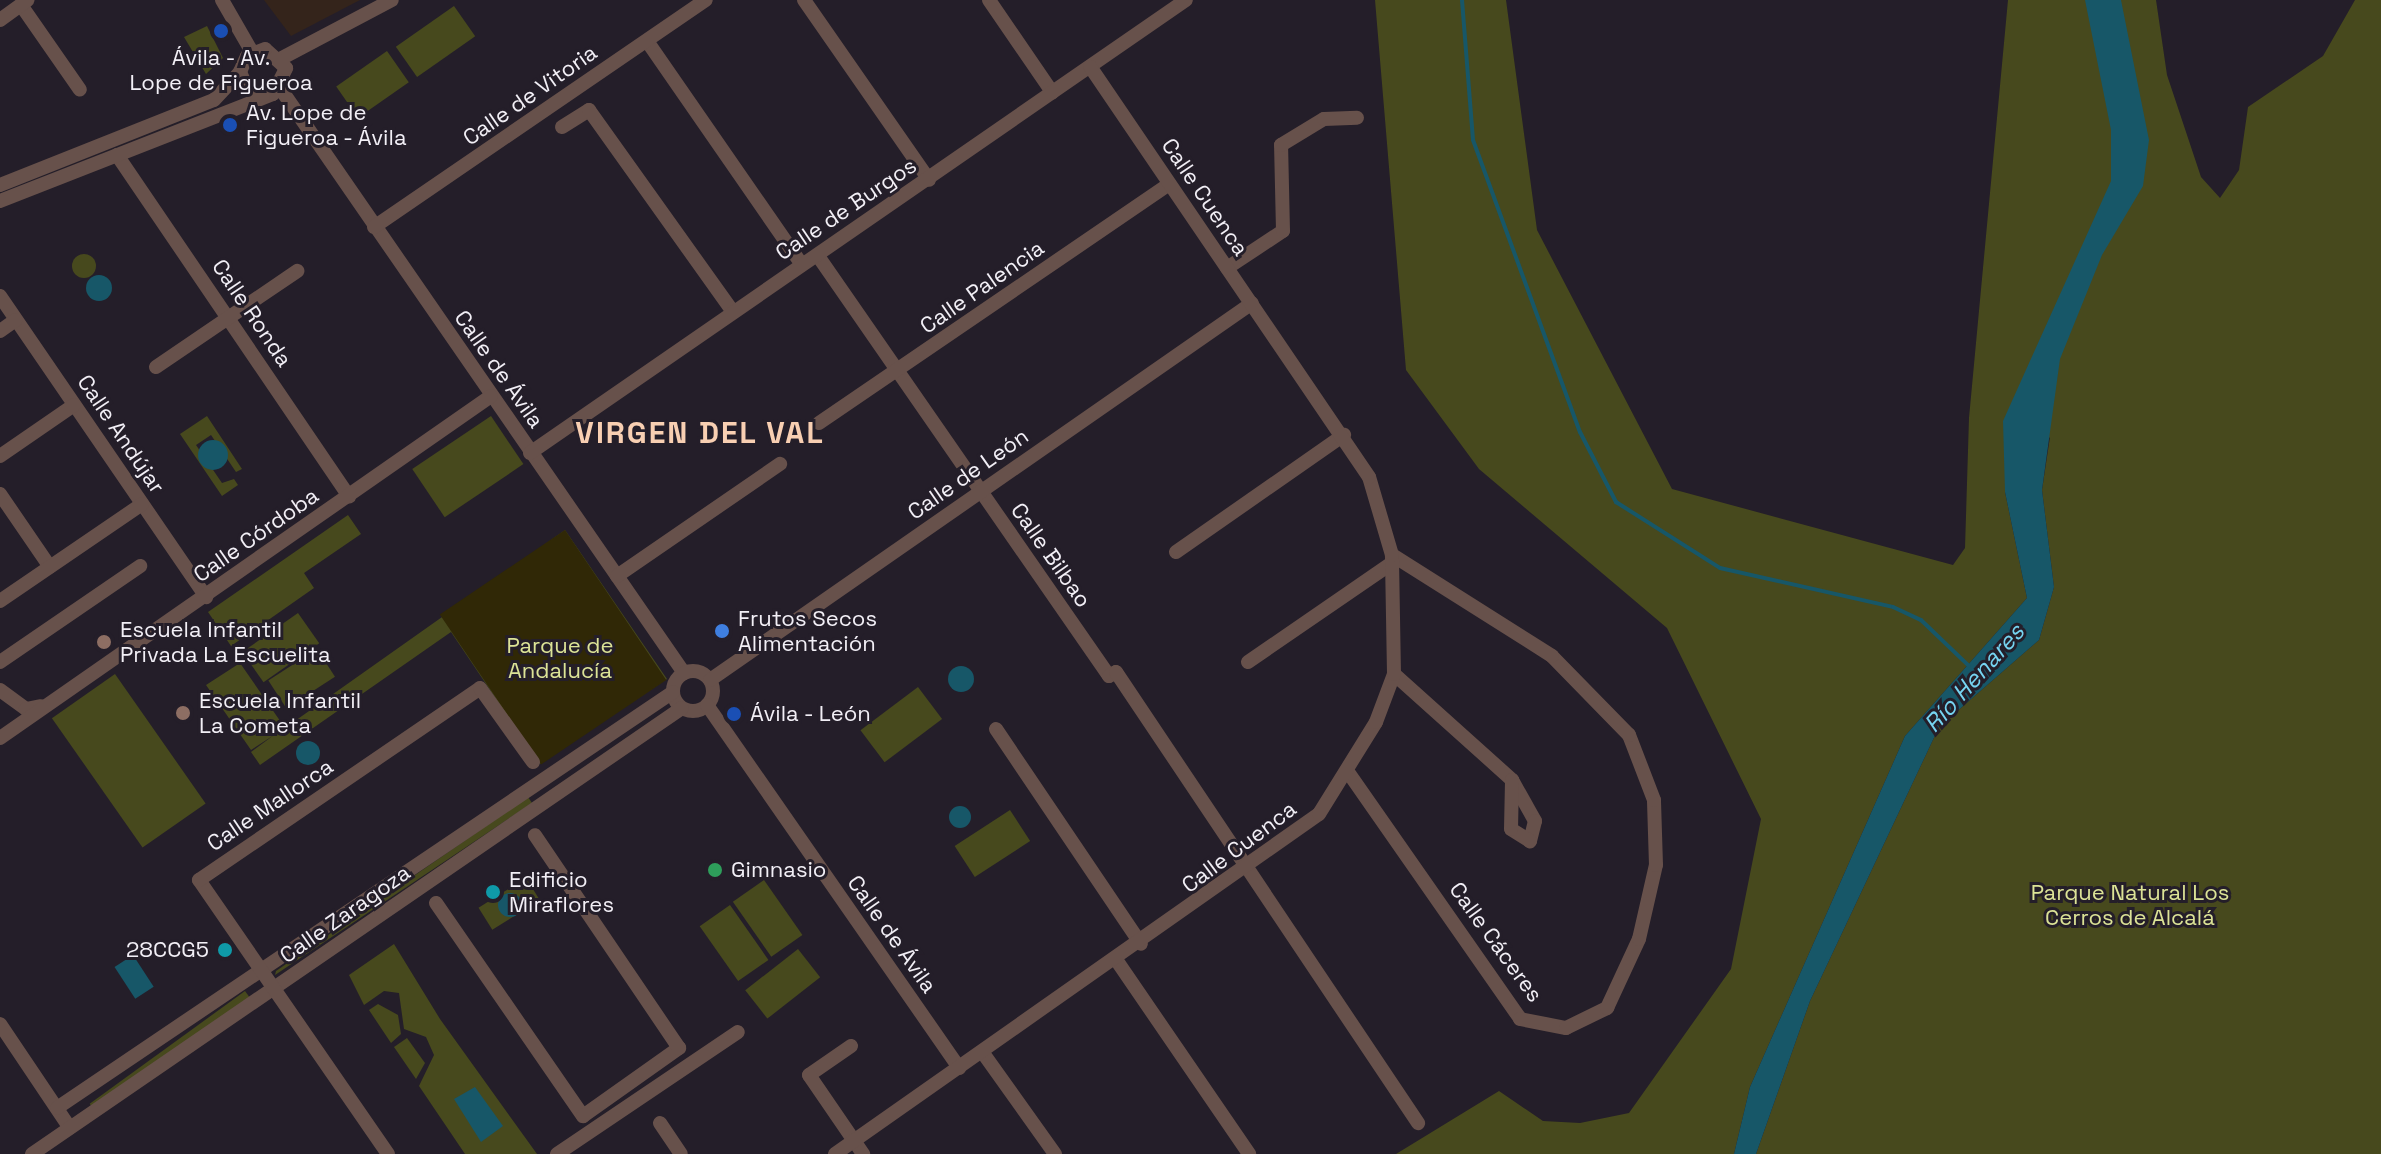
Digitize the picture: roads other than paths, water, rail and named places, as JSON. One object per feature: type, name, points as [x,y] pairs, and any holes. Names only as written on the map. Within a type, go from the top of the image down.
[{"type":"street","points":[[222,0],[252,52]]},
{"type":"street","points":[[282,58],[392,0]]},
{"type":"street","name":"Calle de Vitoria","points":[[377,228],[706,0]]},
{"type":"street","points":[[804,0],[929,180]]},
{"type":"street","points":[[989,0],[1052,92]]},
{"type":"street","name":"Calle de Burgos","points":[[530,453],[1186,0]]},
{"type":"street","points":[[0,20],[25,3],[80,90]]},
{"type":"street","points":[[647,41],[802,265]]},
{"type":"street","points":[[0,185],[204,105],[240,72],[252,52],[265,49],[282,58]]},
{"type":"street","points":[[0,201],[280,88],[282,58]]},
{"type":"street","name":"Calle Cuenca","points":[[835,1154],[1251,868],[1319,814],[1348,772],[1394,674],[1392,559],[1369,477],[1344,435],[1090,67]]},
{"type":"street","points":[[240,72],[248,90],[263,96]]},
{"type":"street","name":"Calle de Ávila","points":[[280,88],[684,673]]},
{"type":"street","points":[[562,127],[589,110],[733,312]]},
{"type":"street","points":[[1227,268],[1283,231],[1281,145],[1324,119],[1357,118]]},
{"type":"street","name":"Calle Ronda","points":[[117,155],[349,497]]},
{"type":"street","name":"Calle Palencia","points":[[819,423],[897,373],[1169,184]]},
{"type":"street","name":"Calle Bilbao","points":[[818,256],[980,492],[1251,868],[1418,1123]]},
{"type":"street","points":[[156,367],[297,271]]},
{"type":"street","name":"Calle Andújar","points":[[0,296],[206,597]]},
{"type":"street","name":"Calle de León","points":[[710,680],[1252,303]]},
{"type":"street","points":[[0,331],[16,320]]},
{"type":"street","name":"Calle Córdoba","points":[[0,738],[491,396]]},
{"type":"street","points":[[0,456],[74,405]]},
{"type":"street","points":[[1176,552],[1344,435]]},
{"type":"street","points":[[617,576],[780,464]]},
{"type":"street","points":[[0,494],[50,567]]},
{"type":"street","points":[[6,597],[142,504]]},
{"type":"street","points":[[1248,662],[1392,559]]},
{"type":"street","name":"Calle Cáceres","points":[[1348,772],[1520,1019],[1566,1028],[1607,1008],[1639,939],[1656,865],[1654,800],[1629,735],[1552,656],[1392,559]]},
{"type":"street","points":[[0,662],[140,566]]},
{"type":"street","points":[[684,673],[710,680],[707,705],[682,708],[673,692],[684,673]]},
{"type":"street","points":[[1394,674],[1512,780]]},
{"type":"street","name":"Calle Mallorca","points":[[388,1154],[272,992],[199,880],[480,688],[533,762]]},
{"type":"street","points":[[0,690],[26,709],[43,706]]},
{"type":"street","name":"Calle Zaragoza","points":[[57,1108],[262,973],[673,692]]},
{"type":"street","name":"Calle de Ávila","points":[[707,705],[959,1068]]},
{"type":"street","name":"Calle Zaragoza","points":[[32,1154],[682,708]]},
{"type":"street","points":[[996,729],[1141,944]]},
{"type":"street","points":[[436,903],[583,1116],[679,1048],[535,835]]},
{"type":"street","points":[[1117,961],[1249,1154]]},
{"type":"street","points":[[0,1024],[70,1128]]},
{"type":"street","points":[[557,1154],[738,1032]]},
{"type":"street","points":[[851,1046],[809,1075],[863,1154]]},
{"type":"street","points":[[983,1053],[1055,1154]]},
{"type":"street","points":[[660,1123],[681,1154]]},
{"type":"water","name":"Río Henares","points":[[2085,0],[2121,0],[2149,140],[2143,186],[2102,255],[2060,359],[2042,490],[2054,587],[2039,640],[1939,727],[1810,1001],[1756,1154],[1734,1154],[1750,1087],[1905,736],[2027,598],[2005,492],[2003,421],[2111,181],[2111,130]]},
{"type":"water","points":[[99,275],[108,279],[112,288],[108,297],[99,301],[90,297],[86,288],[90,279]]},
{"type":"water","points":[[213,440],[219,441],[227,449],[227,461],[219,469],[213,470],[207,469],[199,461],[198,455],[199,449],[207,441]]},
{"type":"water","points":[[961,666],[970,670],[974,679],[970,688],[961,692],[952,688],[948,679],[952,670]]},
{"type":"water","points":[[308,741],[319,748],[320,753],[313,764],[308,765],[297,758],[296,753],[303,742]]},
{"type":"water","points":[[956,806],[964,806],[971,817],[964,828],[956,828],[949,821],[949,813]]},
{"type":"water","points":[[510,893],[518,897],[522,905],[518,913],[510,917],[502,913],[498,905],[502,897]]},
{"type":"water","points":[[133,955],[154,987],[135,999],[115,967]]},
{"type":"water","points":[[475,1087],[503,1126],[481,1142],[454,1099]]},
{"type":"waterway","name":"Río Henares","points":[[1462,0],[1473,140],[1580,432],[1616,502],[1720,568],[1893,607],[1921,620],[1969,666]]},
{"type":"place","name":"Ávila - Av. Lope de Figueroa","points":[[221,31]]},
{"type":"place","name":"Av. Lope de Figueroa - Ávila","points":[[230,125]]},
{"type":"place","name":"Frutos Secos Alimentación","points":[[722,631]]},
{"type":"place","name":"Escuela Infantil Privada La Escuelita","points":[[104,642]]},
{"type":"place","name":"Escuela Infantil La Cometa","points":[[183,713]]},
{"type":"place","name":"Ávila - León","points":[[734,714]]},
{"type":"place","name":"Gimnasio","points":[[715,870]]},
{"type":"place","name":"Edificio Miraflores","points":[[493,892]]},
{"type":"place","name":"28CCG5","points":[[225,950]]},
{"type":"district","name":"VIRGEN DEL VAL","points":[[700,433]]},
{"type":"park label","name":"Parque de Andalucía","points":[[560,658]]},
{"type":"park label","name":"Parque Natural Los Cerros de Alcalá","points":[[2130,904]]}]
